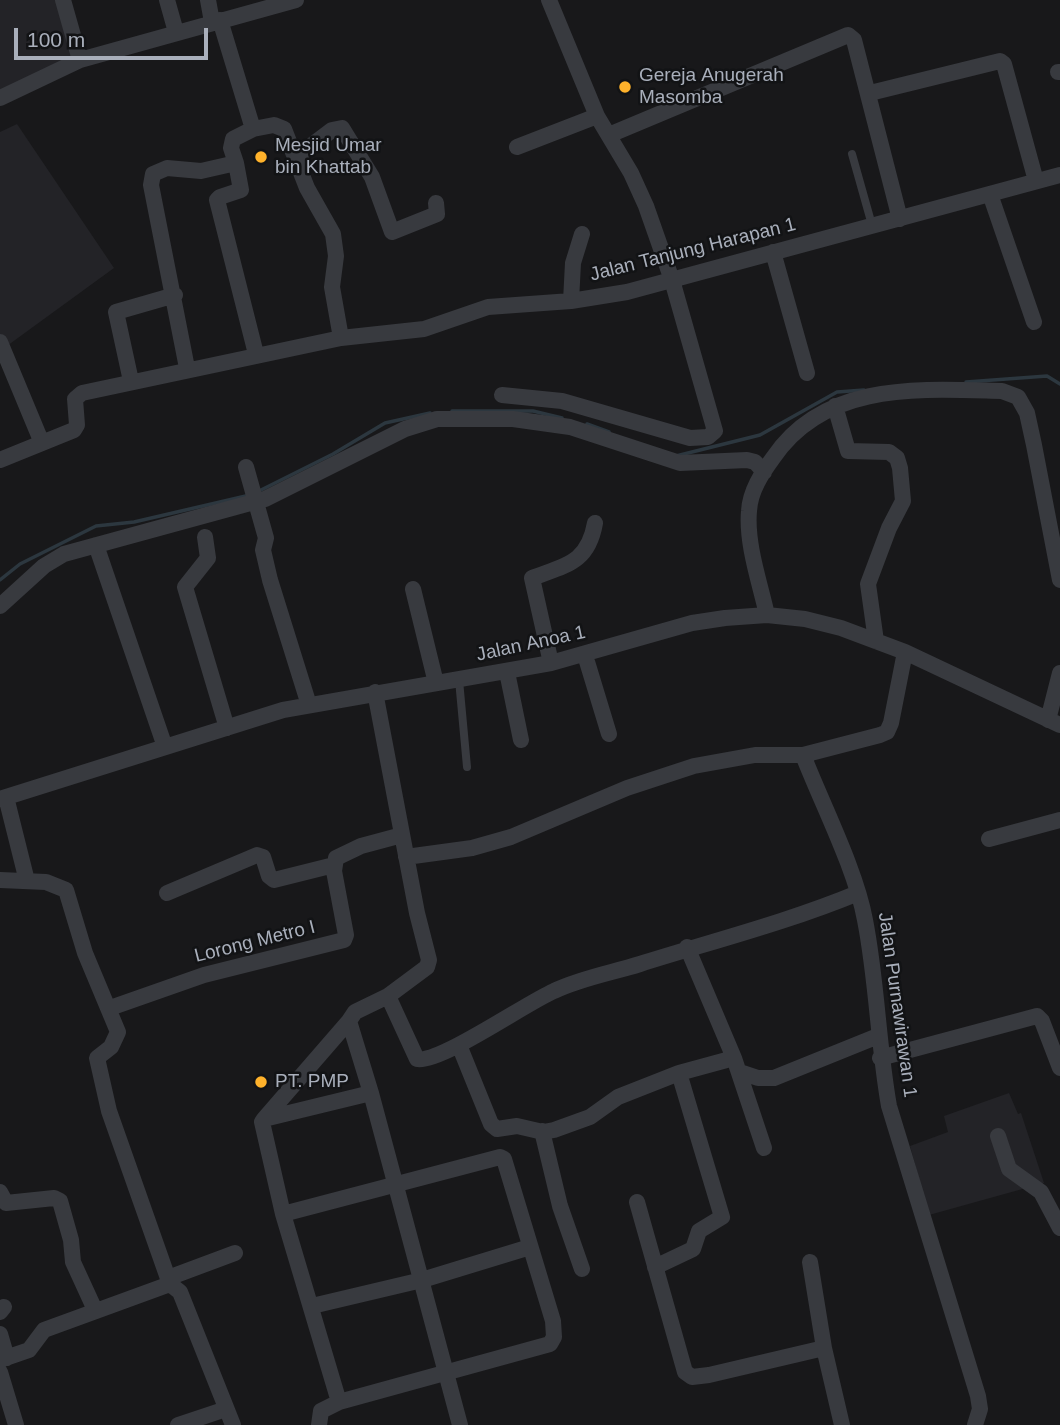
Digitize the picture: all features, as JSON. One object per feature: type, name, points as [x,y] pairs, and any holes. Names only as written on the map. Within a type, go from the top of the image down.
[{"type":"street","points":[[63,0],[80,60]]},
{"type":"street","points":[[167,0],[176,32]]},
{"type":"street","points":[[208,0],[253,129]]},
{"type":"street","points":[[502,395],[562,401],[690,438],[713,435],[708,402],[672,280],[646,206],[597,116],[549,0]]},
{"type":"street","points":[[0,98],[80,60],[288,1]]},
{"type":"street","points":[[609,135],[848,35],[854,40],[870,93],[900,219]]},
{"type":"street","points":[[870,93],[1000,61],[1004,64],[1036,181]]},
{"type":"street","points":[[517,147],[597,116]]},
{"type":"street","points":[[257,354],[218,201],[220,197],[241,190],[231,148],[233,139],[253,129],[274,124],[284,129],[316,206],[333,234],[336,256],[332,287],[341,338]]},
{"type":"street","points":[[295,158],[332,130],[342,128],[372,177],[392,232],[437,214],[436,203]]},
{"type":"street","points":[[187,369],[152,185],[153,174],[167,168],[201,171],[236,163]]},
{"type":"street","name":"Jalan Tanjung Harapan 1","points":[[0,460],[74,430],[77,395],[131,381],[341,338],[417,331],[488,307],[572,301],[672,280],[1060,175]]},
{"type":"street","points":[[990,194],[1034,322]]},
{"type":"street","points":[[572,301],[573,263],[582,233]]},
{"type":"street","points":[[773,252],[807,373]]},
{"type":"street","points":[[131,381],[116,312],[175,295]]},
{"type":"street","points":[[0,342],[42,443]]},
{"type":"street","points":[[767,615],[749,523],[752,494],[764,472],[791,436],[835,406],[862,396],[892,392],[967,390],[1014,394],[1027,413],[1054,516],[1060,580]]},
{"type":"street","points":[[835,406],[848,451],[889,452],[897,458],[900,468],[903,501],[889,528],[868,584],[876,641]]},
{"type":"street","points":[[0,606],[54,560],[96,545],[272,496],[405,429],[437,419],[513,419],[570,427],[673,462],[747,460],[755,462],[764,472]]},
{"type":"street","points":[[248,473],[266,538],[263,550],[270,580],[309,705]]},
{"type":"street","points":[[551,663],[532,578],[579,559],[592,543],[595,523]]},
{"type":"street","points":[[205,537],[208,558],[185,587],[227,727]]},
{"type":"street","points":[[96,545],[165,747]]},
{"type":"street","points":[[413,589],[436,683]]},
{"type":"street","name":"Jalan Anoa 1","points":[[3,798],[227,727],[309,705],[551,663],[692,623],[767,615],[805,619],[876,641],[1054,722]]},
{"type":"street","points":[[407,856],[472,848],[511,837],[627,788],[694,766],[755,755],[803,755],[887,732],[905,652]]},
{"type":"street","points":[[585,655],[609,734]]},
{"type":"street","points":[[508,672],[521,740]]},
{"type":"street","points":[[1054,722],[1060,673]]},
{"type":"street","points":[[264,1119],[355,1012],[388,996],[429,964],[375,692]]},
{"type":"street","name":"Jalan Purnawirawan 1","points":[[803,755],[858,893],[867,929],[880,1058],[889,1106],[978,1396],[980,1409],[975,1425]]},
{"type":"street","points":[[3,798],[27,881]]},
{"type":"street","points":[[989,839],[1060,820]]},
{"type":"street","points":[[167,893],[257,855],[263,857],[269,876],[274,880],[334,865],[336,858],[344,853],[402,835]]},
{"type":"street","name":"Lorong Metro I","points":[[110,1008],[216,971],[344,940],[346,935],[334,865]]},
{"type":"street","points":[[0,880],[46,882],[66,890],[85,953],[110,1008],[117,1036],[111,1047],[97,1058],[109,1111],[169,1281],[180,1292],[233,1425]]},
{"type":"street","points":[[388,996],[417,1059],[431,1059],[553,991],[687,947],[785,920],[858,893]]},
{"type":"street","points":[[687,947],[737,1065],[764,1148]]},
{"type":"street","points":[[880,1058],[1037,1016],[1042,1021],[1060,1068]]},
{"type":"street","points":[[349,1021],[371,1093],[460,1425]]},
{"type":"street","points":[[459,1045],[491,1124],[497,1129],[517,1126],[542,1131],[590,1117],[618,1097],[679,1073],[737,1065],[758,1078],[774,1078],[878,1036]]},
{"type":"street","points":[[655,1267],[693,1250],[699,1231],[722,1217],[679,1073]]},
{"type":"street","points":[[264,1119],[371,1093]]},
{"type":"street","points":[[264,1119],[283,1214],[339,1402]]},
{"type":"street","points":[[542,1131],[560,1206],[582,1269]]},
{"type":"street","points":[[998,1136],[1009,1169],[1041,1192],[1060,1228]]},
{"type":"street","points":[[283,1214],[500,1157],[504,1159],[553,1321],[554,1337],[550,1344],[339,1402],[321,1412],[319,1425]]},
{"type":"street","points":[[0,1192],[6,1203],[54,1198],[60,1201],[73,1262],[95,1310]]},
{"type":"street","points":[[636,1202],[685,1372],[692,1377],[824,1348]]},
{"type":"street","points":[[312,1306],[422,1280],[530,1247]]},
{"type":"street","points":[[2,1363],[29,1350],[44,1330],[235,1253]]},
{"type":"street","points":[[810,1262],[824,1348],[842,1425]]},
{"type":"street","points":[[0,1334],[2,1363],[16,1425]]},
{"type":"street","points":[[178,1425],[226,1409]]},
{"type":"lane","points":[[852,154],[872,225]]},
{"type":"lane","points":[[459,680],[467,767]]},
{"type":"shaded area","points":[[0,0],[57,0],[72,57],[0,92]]},
{"type":"shaded area","points":[[17,124],[114,268],[0,351],[0,132]]},
{"type":"shaded area","points":[[1009,1093],[1018,1114],[1021,1113],[1044,1183],[929,1215],[910,1146],[948,1132],[944,1116]]},
{"type":"waterway","points":[[966,382],[1047,376],[1060,384]]},
{"type":"waterway","points":[[676,456],[760,435],[837,392],[864,390]]},
{"type":"waterway","points":[[452,411],[533,411],[562,418]]},
{"type":"waterway","points":[[257,492],[333,454],[385,423],[430,413]]},
{"type":"waterway","points":[[587,424],[609,432]]},
{"type":"waterway","points":[[0,580],[20,564],[96,526],[134,522],[250,495]]},
{"type":"place","name":"Gereja Anugerah Masomba","points":[[625,87]]},
{"type":"place","name":"Mesjid Umar bin Khattab","points":[[261,157]]},
{"type":"place","name":"PT. PMP","points":[[261,1082]]}]
